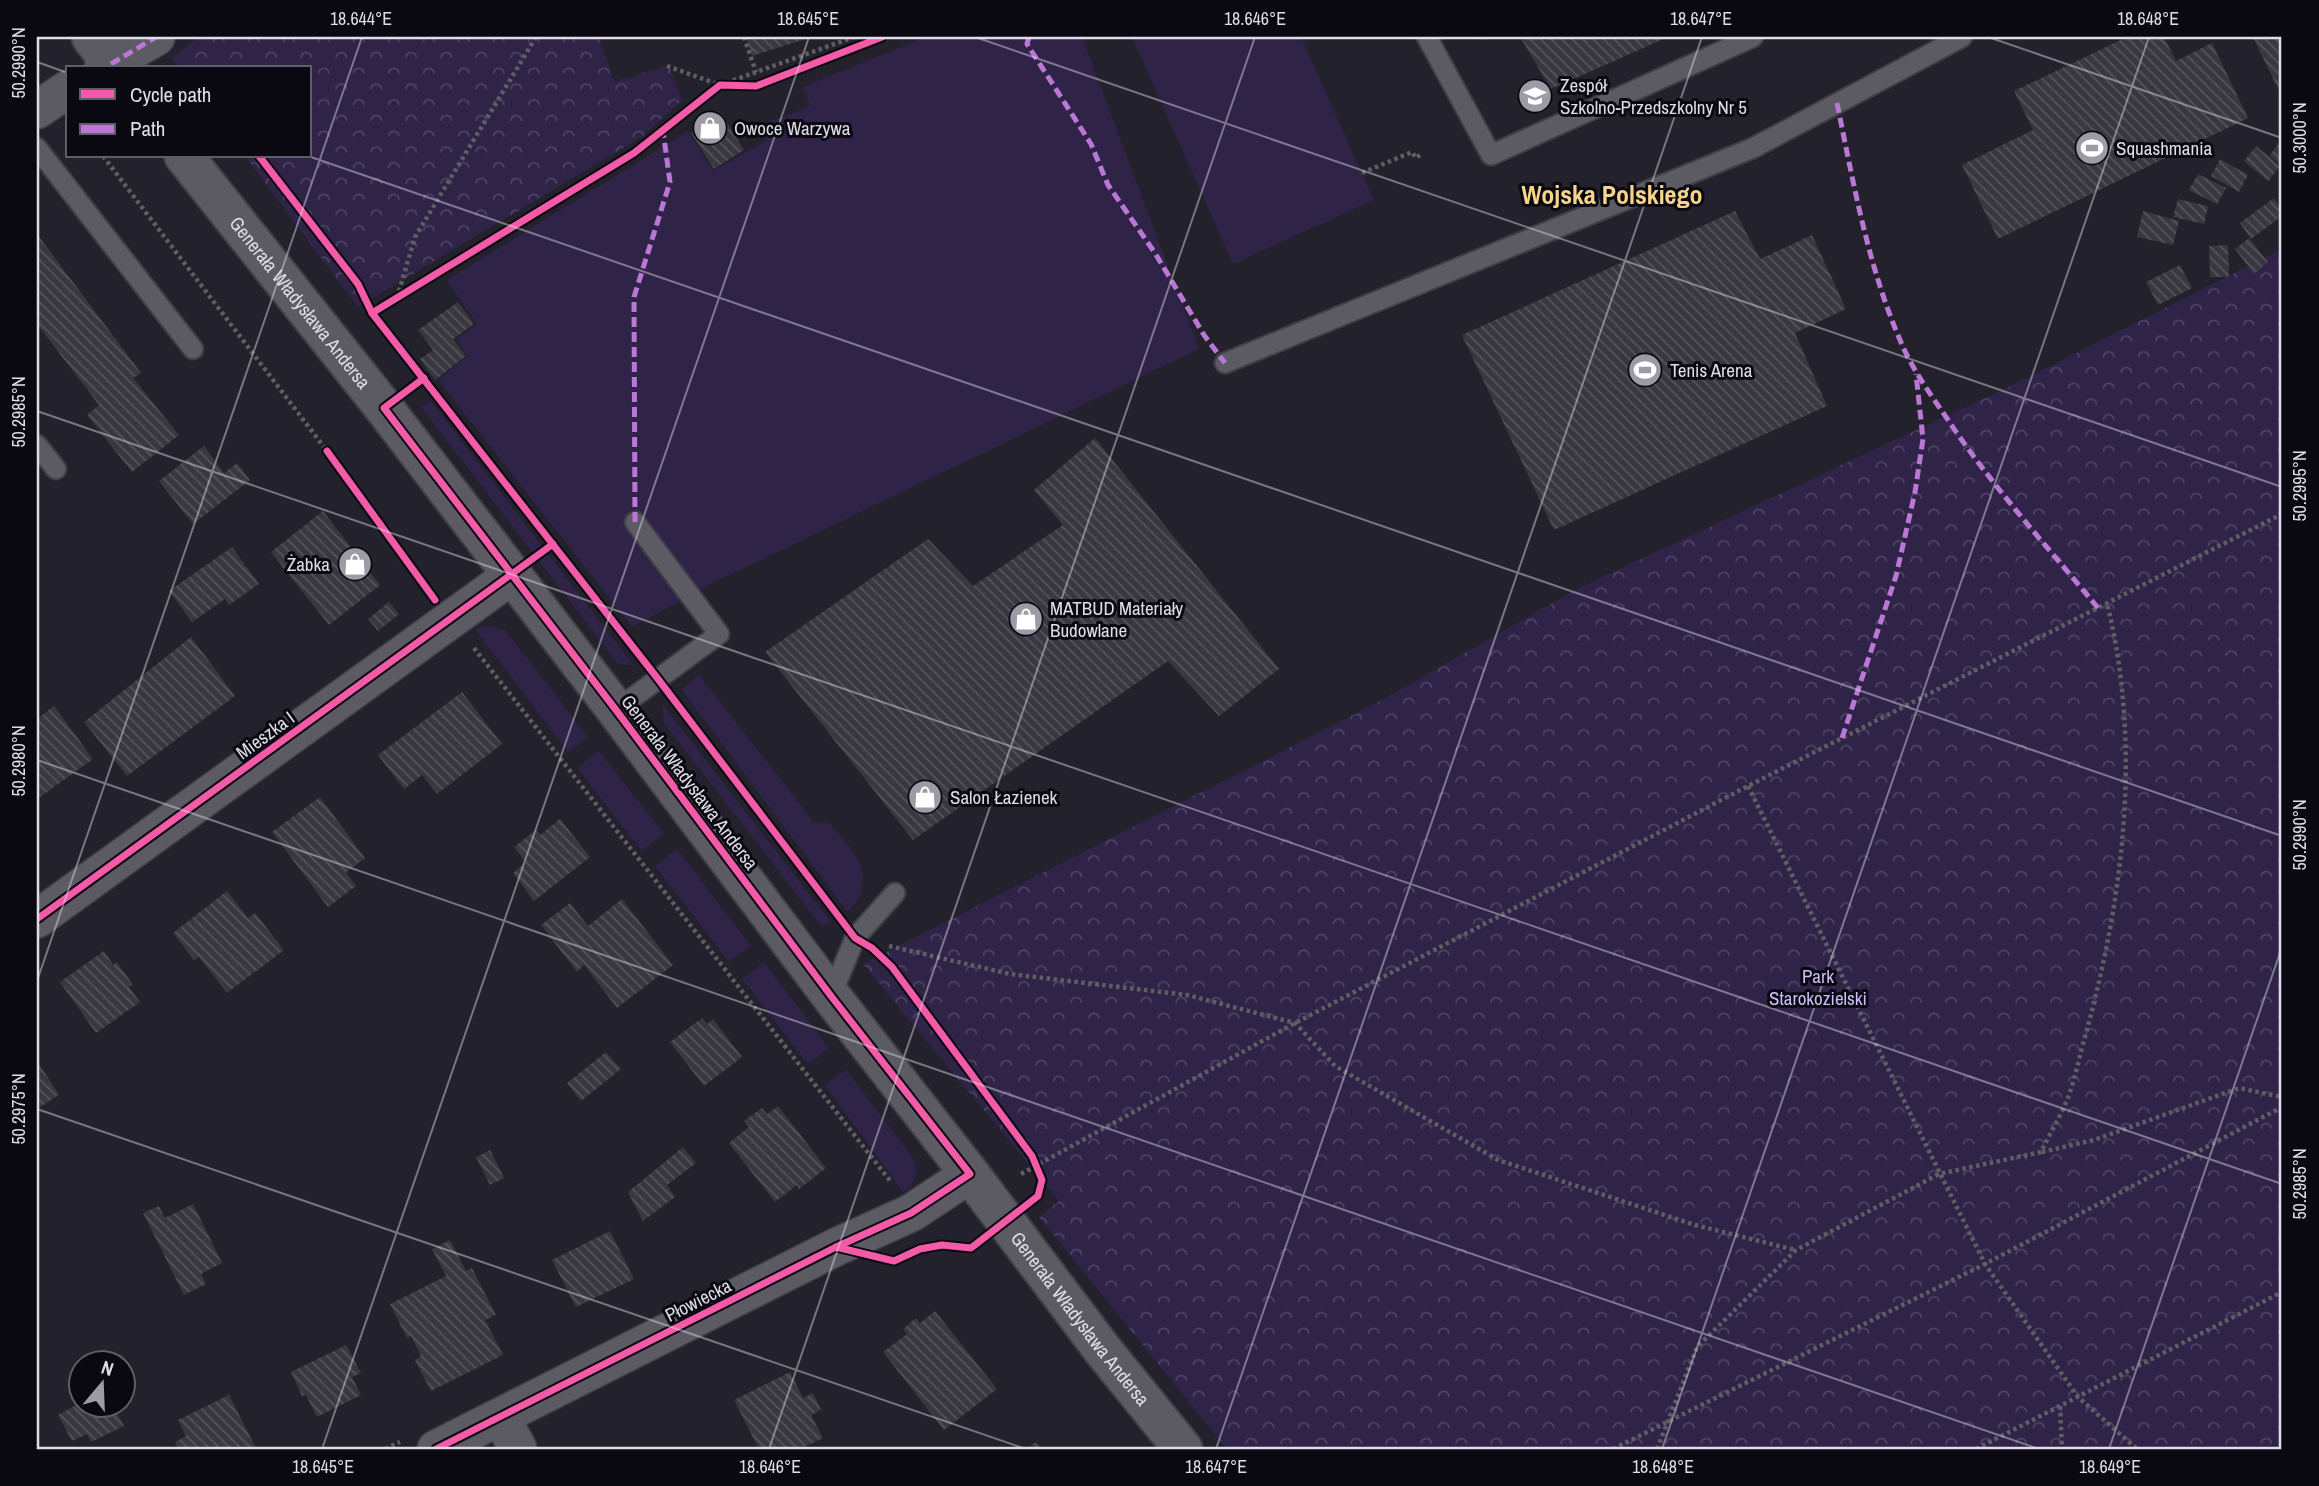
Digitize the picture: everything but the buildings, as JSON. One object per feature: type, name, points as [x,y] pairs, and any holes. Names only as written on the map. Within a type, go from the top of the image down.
[{"type":"street","points":[[105,59],[156,37]]},
{"type":"street","points":[[37,110],[66,90]]},
{"type":"street","name":"Generała Władysława Andersa","points":[[186,158],[376,398],[1102,1349],[1183,1449]]},
{"type":"street","name":"Mieszka I","points":[[37,919],[511,576]]},
{"type":"street","name":"Płowiecka","points":[[436,1449],[836,1247],[911,1213],[970,1174]]},
{"type":"street","points":[[501,1417],[518,1449]]},
{"type":"lane","points":[[1427,37],[1491,155],[1753,37]]},
{"type":"lane","points":[[1225,363],[1753,148],[1962,37]]},
{"type":"lane","points":[[37,148],[193,349]]},
{"type":"lane","points":[[37,445],[56,469]]},
{"type":"lane","points":[[616,710],[719,634],[635,522]]},
{"type":"lane","points":[[831,996],[855,938],[895,894]]},
{"type":"path","points":[[397,298],[415,237],[536,37]]},
{"type":"path","points":[[744,37],[756,72]]},
{"type":"path","points":[[667,66],[720,85],[854,37]]},
{"type":"path","points":[[1362,173],[1412,152],[1416,158],[1420,155]]},
{"type":"path","points":[[105,158],[327,451]]},
{"type":"path","points":[[1021,1174],[1037,1170],[1295,1023],[1748,786],[2282,514]]},
{"type":"path","points":[[2041,1152],[2068,1096],[2098,987],[2119,878],[2126,754],[2118,645],[2107,603]]},
{"type":"path","points":[[469,641],[896,1188]]},
{"type":"path","points":[[1748,786],[1938,1174],[1985,1264],[2078,1397],[2137,1449]]},
{"type":"path","points":[[855,938],[1010,974],[1187,995],[1295,1023],[1335,1066],[1498,1160],[1695,1225],[1796,1250]]},
{"type":"path","points":[[1657,1449],[1697,1348],[1796,1250],[1938,1174],[2094,1140],[2239,1088],[2282,1097]]},
{"type":"path","points":[[1613,1449],[1985,1264],[2282,1107]]},
{"type":"path","points":[[1032,1156],[1037,1170]]},
{"type":"path","points":[[1976,1449],[2282,1292]]},
{"type":"path","points":[[2060,1406],[2062,1449]]},
{"type":"green space","points":[[199,37],[599,37],[614,82],[669,65],[682,100],[643,136],[358,307],[246,158],[312,158],[312,66],[177,66],[171,58]]},
{"type":"green space","points":[[926,37],[1082,37],[1199,349],[715,582],[632,627],[438,380],[468,356],[456,339],[477,324],[447,280],[688,131],[713,171],[767,140],[758,126],[810,106],[802,87]]},
{"type":"green space","points":[[1132,37],[1301,37],[1374,200],[1233,264]]},
{"type":"green space","name":"Park Starokozielski","points":[[2282,249],[2282,1449],[1227,1449],[1039,1217],[1059,1201],[863,964],[1371,706],[1581,587],[2017,383]]},
{"type":"green space","points":[[431,401],[633,665],[618,664],[421,407]]},
{"type":"green space","points":[[488,625],[506,631],[588,737],[568,752],[475,629]]},
{"type":"green space","points":[[699,675],[814,822],[830,823],[855,855],[861,867],[862,888],[857,901],[847,911],[681,689]]},
{"type":"green space","points":[[663,705],[831,922],[822,927],[664,723]]},
{"type":"green space","points":[[599,751],[664,834],[642,851],[577,768]]},
{"type":"green space","points":[[677,849],[751,946],[729,962],[655,866]]},
{"type":"green space","points":[[764,962],[829,1048],[808,1064],[742,979]]},
{"type":"green space","points":[[846,1070],[912,1157],[917,1170],[911,1187],[903,1192],[825,1085]]},
{"type":"marked path","points":[[111,64],[156,37]]},
{"type":"marked path","points":[[1029,37],[1027,44],[1091,144],[1108,185],[1155,253],[1204,335],[1225,363]]},
{"type":"marked path","points":[[1837,103],[1872,259],[1881,290],[1908,358],[1981,467],[2098,608]]},
{"type":"marked path","points":[[635,522],[634,297],[670,182],[663,131]]},
{"type":"marked path","points":[[1842,738],[1896,576],[1915,492],[1923,439],[1916,374]]},
{"type":"cycle path","points":[[372,313],[634,153],[720,85],[756,86],[882,37]]},
{"type":"cycle path","points":[[261,158],[358,284],[372,313],[658,679],[855,938],[872,948],[892,967],[1032,1156],[1042,1180],[1038,1196],[971,1248],[942,1245],[920,1249],[894,1261],[836,1247]]},
{"type":"cycle path","points":[[424,378],[384,408],[831,996],[970,1174],[911,1213],[836,1247],[436,1449]]},
{"type":"cycle path","points":[[327,451],[435,600]]},
{"type":"cycle path","points":[[37,919],[553,544]]},
{"type":"place","name":"Zespół Szkolno-Przedszkolny Nr 5","points":[[1535,96]]},
{"type":"place","name":"Owoce Warzywa","points":[[710,128]]},
{"type":"place","name":"Squashmania","points":[[2092,148]]},
{"type":"place","name":"Tenis Arena","points":[[1645,370]]},
{"type":"place","name":"Żabka","points":[[355,564]]},
{"type":"place","name":"MATBUD Materiały Budowlane","points":[[1026,619]]},
{"type":"place","name":"Salon Łazienek","points":[[925,797]]},
{"type":"district","name":"Wojska Polskiego","points":[[1612,195]]}]
